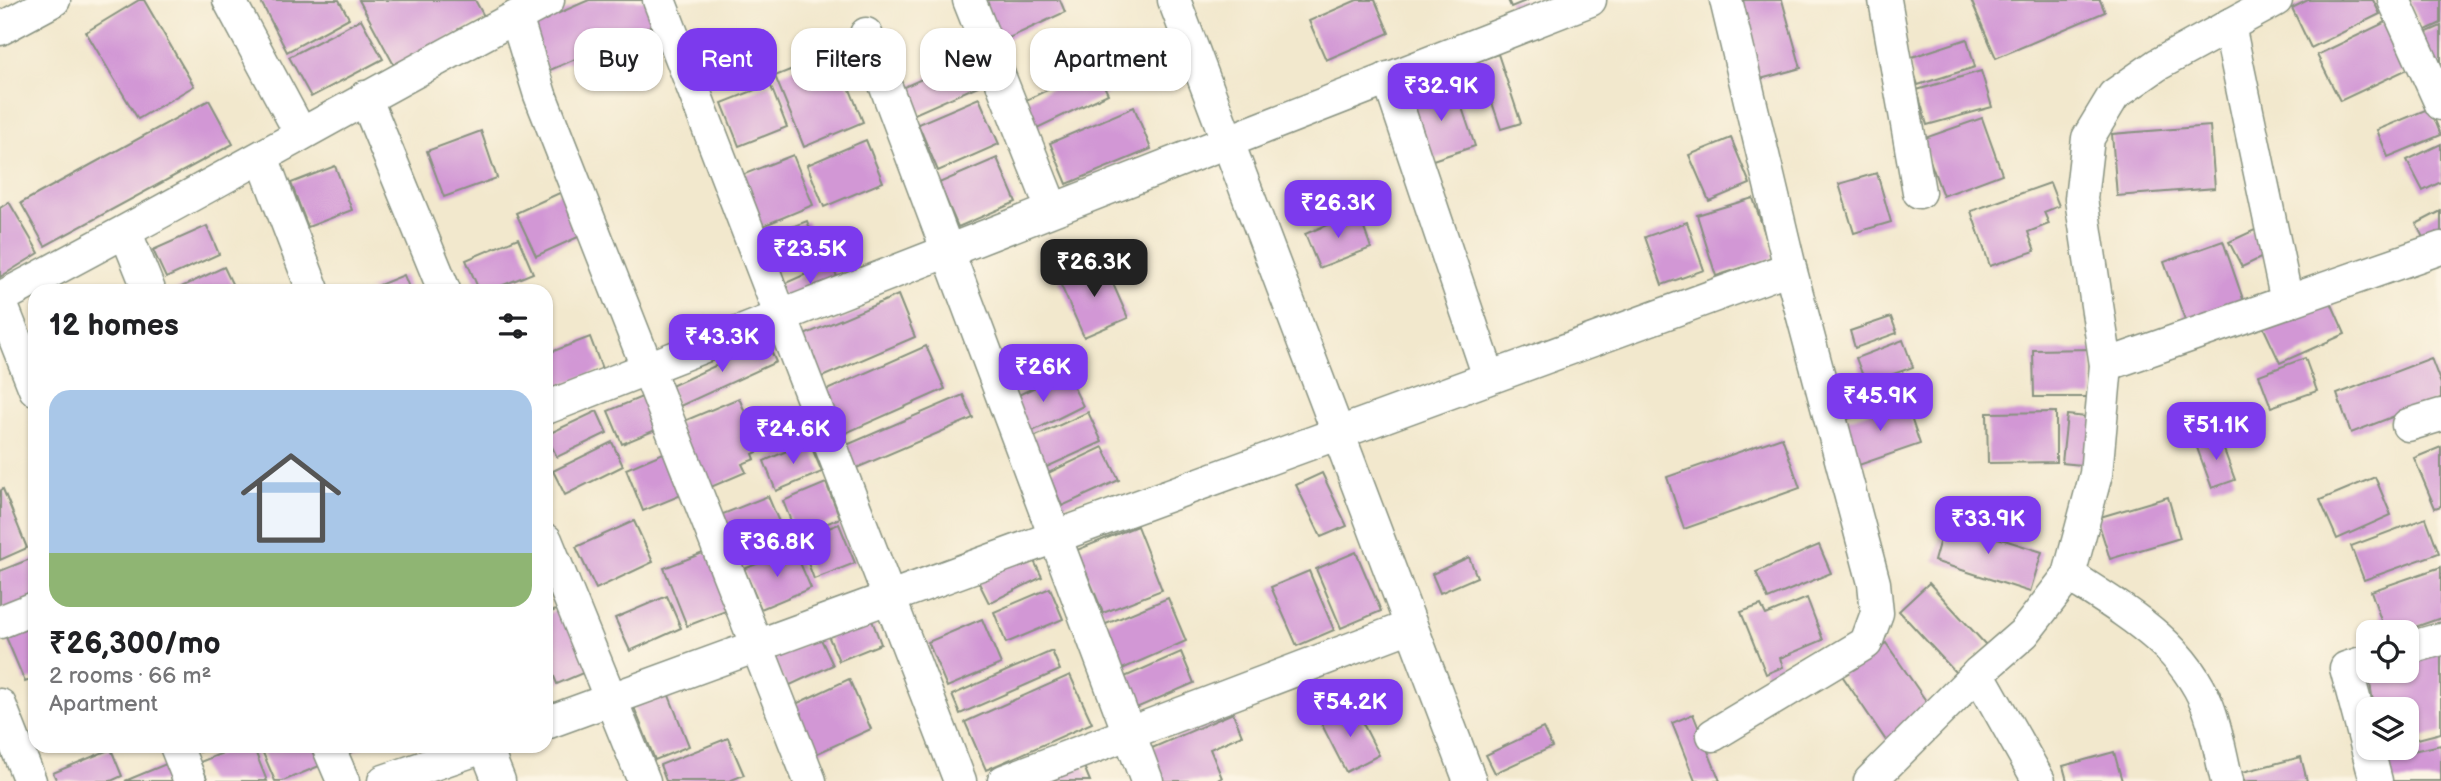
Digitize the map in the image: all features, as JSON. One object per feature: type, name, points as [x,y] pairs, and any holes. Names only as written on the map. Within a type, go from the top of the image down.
[{"type":"street","points":[[229,0],[301,134]]},
{"type":"street","points":[[29,284],[126,233],[365,97],[548,0]]},
{"type":"street","points":[[659,0],[960,781]]},
{"type":"street","points":[[969,0],[1052,209]]},
{"type":"street","points":[[1174,0],[1470,781]]},
{"type":"street","points":[[1713,735],[1866,643],[1877,613],[1874,583],[1790,268],[1726,0]]},
{"type":"street","points":[[1885,0],[1919,191]]},
{"type":"street","points":[[2394,0],[2440,97]]},
{"type":"street","points":[[553,405],[1583,1]]},
{"type":"street","points":[[0,29],[45,2]]},
{"type":"street","points":[[1870,781],[1978,673],[2024,633],[2070,575],[2096,474],[2106,365],[2081,199],[2088,138],[2114,95],[2157,65],[2262,3]]},
{"type":"street","points":[[516,17],[540,95],[810,781]]},
{"type":"street","points":[[2229,24],[2287,302]]},
{"type":"street","points":[[1388,78],[1489,377]]},
{"type":"street","points":[[887,91],[1147,781]]},
{"type":"street","points":[[365,97],[442,284]]},
{"type":"street","points":[[262,157],[311,284]]},
{"type":"street","points":[[126,233],[147,284]]},
{"type":"street","points":[[2106,365],[2441,248]]},
{"type":"street","points":[[553,721],[1790,268]]},
{"type":"street","points":[[28,284],[0,299],[28,372]]},
{"type":"street","points":[[2408,425],[2441,415]]},
{"type":"street","points":[[553,557],[644,781]]},
{"type":"street","points":[[2070,575],[2151,629],[2186,666],[2208,707],[2227,781]]},
{"type":"street","points":[[0,622],[28,611]]},
{"type":"street","points":[[1004,781],[1411,626]]},
{"type":"street","points":[[2419,645],[2441,639]]},
{"type":"street","points":[[2356,665],[2346,668],[2376,781]]},
{"type":"street","points":[[1978,673],[2039,781]]},
{"type":"street","points":[[0,705],[30,781]]},
{"type":"street","points":[[179,753],[190,781]]},
{"type":"street","points":[[331,753],[342,781]]},
{"type":"street","points":[[384,781],[465,753]]},
{"type":"street","points":[[488,753],[499,781]]},
{"type":"building","points":[[139,0],[144,0],[194,86],[138,119],[86,32]]},
{"type":"building","points":[[260,0],[339,0],[349,18],[287,52]]},
{"type":"building","points":[[359,0],[475,0],[485,18],[395,67]]},
{"type":"building","points":[[589,0],[648,0],[658,23],[647,28],[574,28],[574,60],[548,71],[529,26]]},
{"type":"building","points":[[982,0],[1060,0],[1065,12],[1016,35],[1016,28],[994,28]]},
{"type":"building","points":[[1357,0],[1375,0],[1389,33],[1326,60],[1309,21]]},
{"type":"building","points":[[1508,0],[1528,0],[1511,7]]},
{"type":"building","points":[[1731,0],[1782,0],[1801,68],[1753,81]]},
{"type":"building","points":[[1971,0],[2100,0],[2105,12],[1996,58]]},
{"type":"building","points":[[2308,0],[2373,0],[2380,14],[2311,48],[2292,8]]},
{"type":"building","points":[[2410,0],[2441,0],[2441,23],[2424,31]]},
{"type":"building","points":[[361,19],[383,59],[311,97],[289,57]]},
{"type":"building","points":[[2390,20],[2412,67],[2340,101],[2317,55]]},
{"type":"building","points":[[2441,26],[2441,86],[2418,36]]},
{"type":"building","points":[[1967,39],[1975,67],[1918,85],[1909,58]]},
{"type":"building","points":[[1498,54],[1521,123],[1501,129],[1478,61]]},
{"type":"building","points":[[791,70],[791,91],[851,91],[863,122],[804,147],[777,75]]},
{"type":"building","points":[[1981,71],[1992,107],[1927,125],[1917,90]]},
{"type":"building","points":[[920,80],[920,91],[967,91],[908,117],[897,91],[906,91],[906,86]]},
{"type":"building","points":[[1454,84],[1475,146],[1427,162],[1406,100]]},
{"type":"building","points":[[752,91],[773,91],[787,127],[739,146],[722,103]]},
{"type":"building","points":[[1045,91],[1107,91],[1108,94],[1035,129],[1022,102]]},
{"type":"building","points":[[979,98],[999,144],[938,171],[918,124]]},
{"type":"building","points":[[209,100],[233,144],[45,246],[21,203]]},
{"type":"building","points":[[1134,107],[1151,149],[1067,184],[1050,143]]},
{"type":"building","points":[[2430,108],[2441,135],[2388,157],[2377,130]]},
{"type":"building","points":[[1982,118],[2002,174],[1943,196],[1922,139]]},
{"type":"building","points":[[2210,126],[2215,188],[2117,196],[2112,134]]},
{"type":"building","points":[[481,131],[497,178],[444,197],[427,151]]},
{"type":"building","points":[[1731,138],[1750,184],[1709,201],[1689,155]]},
{"type":"building","points":[[866,140],[883,182],[824,207],[807,165]]},
{"type":"building","points":[[2441,144],[2441,182],[2423,191],[2407,160]]},
{"type":"building","points":[[793,155],[813,205],[753,230],[732,179]]},
{"type":"building","points":[[997,158],[1016,202],[958,227],[939,183]]},
{"type":"building","points":[[335,166],[352,210],[308,227],[291,183]]},
{"type":"building","points":[[1877,173],[1891,222],[1854,233],[1839,184]]},
{"type":"building","points":[[2050,183],[2059,206],[2044,212],[2049,224],[2028,232],[2035,251],[1990,266],[1971,211]]},
{"type":"building","points":[[566,190],[587,233],[536,256],[516,213]]},
{"type":"building","points":[[1753,198],[1773,258],[1716,276],[1697,215]]},
{"type":"building","points":[[9,202],[39,253],[0,277],[0,208]]},
{"type":"building","points":[[2441,211],[2441,245],[2430,251],[2416,224]]},
{"type":"building","points":[[1358,212],[1371,248],[1319,268],[1305,234]]},
{"type":"building","points":[[807,221],[820,254],[771,273],[758,240]]},
{"type":"building","points":[[1687,222],[1704,270],[1662,285],[1645,237]]},
{"type":"building","points":[[207,226],[219,254],[166,278],[153,250]]},
{"type":"building","points":[[2259,228],[2271,253],[2242,267],[2229,242]]},
{"type":"building","points":[[518,238],[533,273],[506,284],[476,284],[466,260]]},
{"type":"building","points":[[2223,241],[2246,308],[2188,328],[2164,262]]},
{"type":"building","points":[[1103,261],[1128,318],[1084,337],[1059,281]]},
{"type":"building","points":[[831,263],[841,286],[789,310],[779,286]]},
{"type":"building","points":[[224,267],[232,284],[188,284]]},
{"type":"building","points":[[404,275],[408,284],[382,284]]},
{"type":"building","points":[[2326,291],[2345,334],[2280,363],[2260,320]]},
{"type":"building","points":[[898,295],[915,337],[815,380],[797,338]]},
{"type":"building","points":[[1891,317],[1897,333],[1855,348],[1850,331]]},
{"type":"building","points":[[590,337],[602,369],[553,388],[553,351]]},
{"type":"building","points":[[1903,340],[1913,367],[1866,384],[1856,358]]},
{"type":"building","points":[[767,342],[776,362],[678,407],[669,387]]},
{"type":"building","points":[[926,346],[945,389],[839,436],[820,393]]},
{"type":"building","points":[[2092,349],[2092,397],[2034,397],[2033,350]]},
{"type":"building","points":[[2305,358],[2317,391],[2271,407],[2259,375]]},
{"type":"building","points":[[2431,358],[2441,384],[2441,398],[2351,433],[2337,394]]},
{"type":"building","points":[[1066,372],[1083,406],[1021,437],[1004,402]]},
{"type":"building","points":[[649,394],[663,427],[622,444],[608,411]]},
{"type":"building","points":[[963,395],[973,418],[852,470],[842,447]]},
{"type":"building","points":[[739,398],[761,450],[753,454],[755,459],[742,464],[746,472],[704,490],[677,424]]},
{"type":"building","points":[[1905,400],[1920,444],[1856,466],[1841,421]]},
{"type":"building","points":[[597,411],[607,433],[557,457],[553,449],[553,432]]},
{"type":"building","points":[[1088,412],[1102,442],[1038,471],[1025,441]]},
{"type":"building","points":[[2056,412],[2056,462],[1988,463],[1987,413]]},
{"type":"building","points":[[2067,415],[2096,418],[2092,466],[2062,463]]},
{"type":"building","points":[[2219,436],[2235,480],[2212,488],[2196,445]]},
{"type":"building","points":[[1782,437],[1800,488],[1684,529],[1667,477]]},
{"type":"building","points":[[809,441],[822,472],[776,491],[764,461]]},
{"type":"building","points":[[612,442],[623,466],[565,495],[553,471]]},
{"type":"building","points":[[1103,447],[1119,480],[1062,506],[1048,473]]},
{"type":"building","points":[[2441,447],[2441,506],[2435,508],[2414,458]]},
{"type":"building","points":[[668,451],[686,493],[643,511],[626,469]]},
{"type":"building","points":[[1322,473],[1347,526],[1321,537],[1296,485]]},
{"type":"building","points":[[2375,477],[2391,515],[2337,539],[2320,500]]},
{"type":"building","points":[[826,483],[840,518],[797,536],[783,501]]},
{"type":"building","points":[[3,489],[27,548],[0,560],[0,491]]},
{"type":"building","points":[[768,496],[779,522],[724,544],[713,518]]},
{"type":"building","points":[[2168,497],[2180,538],[2110,559],[2097,518]]},
{"type":"building","points":[[2426,518],[2439,553],[2364,580],[2351,546]]},
{"type":"building","points":[[634,521],[653,562],[596,589],[576,547]]},
{"type":"building","points":[[1945,521],[2042,552],[2030,592],[1934,561]]},
{"type":"building","points":[[839,524],[855,563],[814,579],[799,539]]},
{"type":"building","points":[[1137,526],[1162,590],[1103,613],[1077,550]]},
{"type":"building","points":[[1819,545],[1831,573],[1768,599],[1756,572]]},
{"type":"building","points":[[794,549],[811,588],[761,609],[744,569]]},
{"type":"building","points":[[1028,549],[1042,577],[989,603],[975,575]]},
{"type":"building","points":[[708,551],[731,609],[687,626],[664,568]]},
{"type":"building","points":[[1356,552],[1381,611],[1341,628],[1316,569]]},
{"type":"building","points":[[1469,557],[1477,577],[1440,593],[1432,574]]},
{"type":"building","points":[[28,560],[28,602],[0,614],[0,571]]},
{"type":"building","points":[[2441,567],[2441,618],[2419,626],[2419,620],[2381,620],[2371,591]]},
{"type":"building","points":[[1309,571],[1334,630],[1297,646],[1271,587]]},
{"type":"building","points":[[1929,583],[1986,645],[1956,673],[1899,611]]},
{"type":"building","points":[[1050,588],[1063,619],[1006,643],[994,612]]},
{"type":"building","points":[[667,596],[681,628],[630,651],[615,618]]},
{"type":"building","points":[[1168,598],[1186,641],[1120,670],[1101,626]]},
{"type":"building","points":[[1807,598],[1823,640],[1780,658],[1783,667],[1766,674],[1741,612],[1761,605],[1766,615]]},
{"type":"building","points":[[571,604],[597,667],[557,684],[553,674],[553,611]]},
{"type":"building","points":[[870,615],[881,644],[839,661],[827,633]]},
{"type":"building","points":[[982,619],[1001,664],[947,687],[928,642]]},
{"type":"building","points":[[28,628],[28,681],[25,682],[6,637]]},
{"type":"building","points":[[820,637],[833,665],[786,687],[773,658]]},
{"type":"building","points":[[1886,643],[1933,711],[1891,748],[1841,674]]},
{"type":"building","points":[[2441,644],[2441,733],[2419,739],[2419,697],[2372,697],[2370,683],[2419,683],[2419,651]]},
{"type":"building","points":[[1052,651],[1060,670],[960,714],[952,695]]},
{"type":"building","points":[[1181,652],[1194,683],[1134,709],[1120,679]]},
{"type":"building","points":[[1070,675],[1092,723],[986,770],[965,722]]},
{"type":"building","points":[[849,679],[871,729],[807,758],[785,709]]},
{"type":"building","points":[[666,688],[689,746],[655,760],[632,702]]},
{"type":"building","points":[[1354,706],[1379,755],[1346,772],[1321,723]]},
{"type":"building","points":[[1233,713],[1242,735],[1210,749],[1222,778],[1215,781],[1158,781],[1145,751]]},
{"type":"building","points":[[1693,714],[1720,781],[1695,781],[1672,723]]},
{"type":"building","points":[[1543,728],[1552,747],[1495,773],[1486,755]]},
{"type":"building","points":[[728,738],[744,775],[729,781],[666,781],[660,765]]},
{"type":"building","points":[[2441,745],[2441,781],[2389,781],[2385,760],[2419,760],[2419,750]]},
{"type":"building","points":[[2114,752],[2122,781],[2067,781],[2063,766]]},
{"type":"building","points":[[101,753],[113,753],[122,776],[111,781],[57,781],[53,773]]},
{"type":"building","points":[[222,753],[256,753],[267,781],[208,781],[200,762]]},
{"type":"building","points":[[263,753],[325,753],[329,762],[283,781],[275,781]]},
{"type":"building","points":[[1080,757],[1090,781],[1037,781]]},
{"type":"building","points":[[2301,757],[2307,781],[2241,781],[2239,773]]},
{"type":"building","points":[[166,764],[173,781],[125,781]]}]
